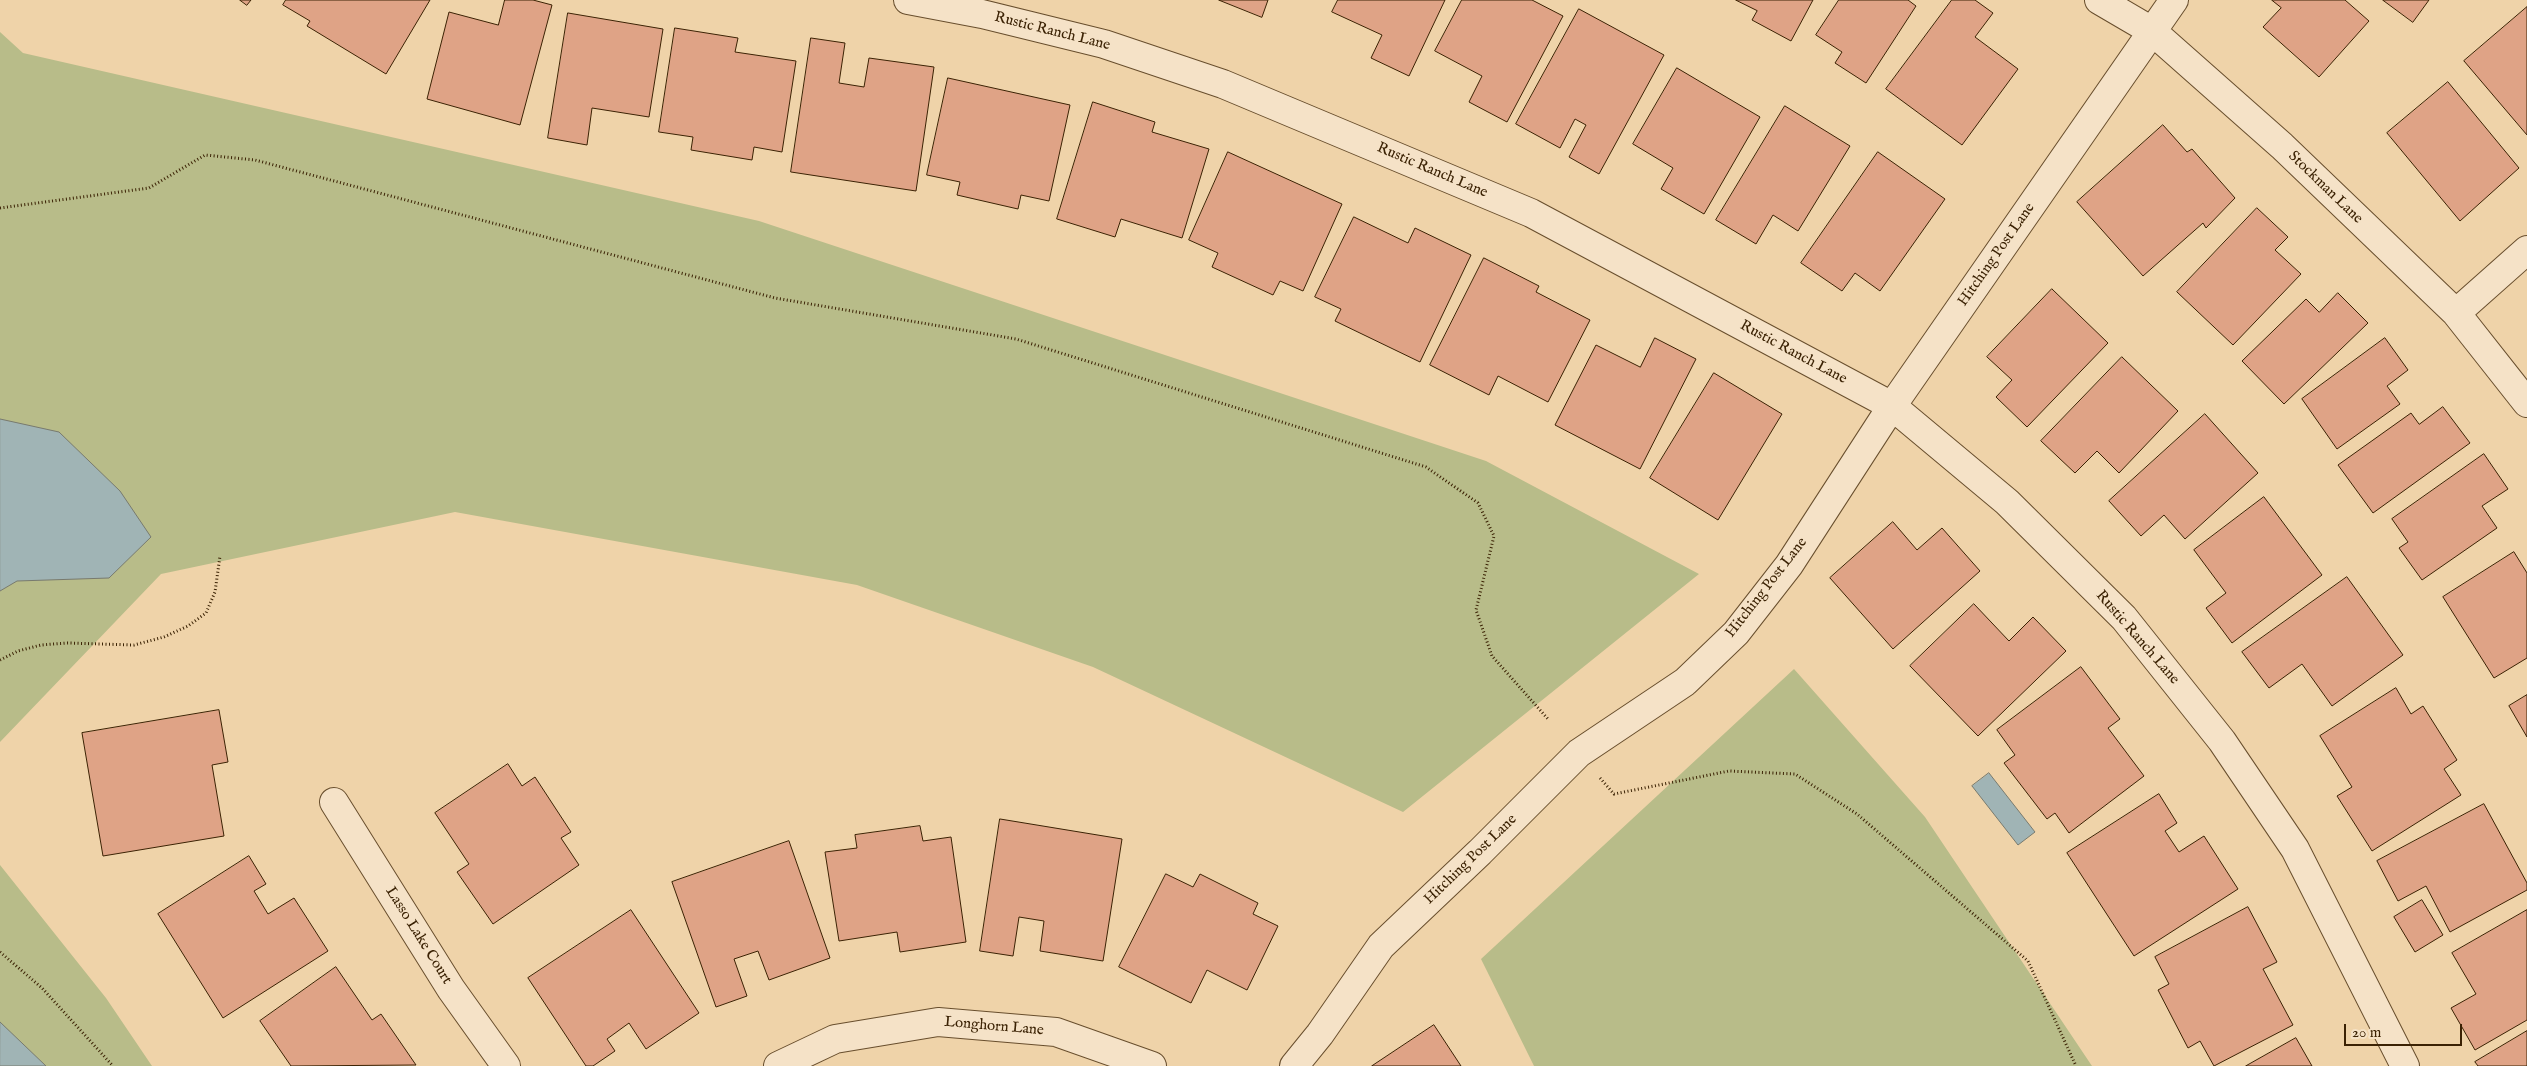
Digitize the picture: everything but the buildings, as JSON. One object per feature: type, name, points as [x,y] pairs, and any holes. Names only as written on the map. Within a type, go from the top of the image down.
[{"type":"street","name":"Rustic Ranch Lane","points":[[908,0],[982,14],[1104,44],[1223,84],[1531,213],[1892,406],[2007,502],[2124,618],[2222,741],[2295,849],[2405,1066]]},
{"type":"street","name":"Stockman Lane","points":[[2099,0],[2152,31],[2282,146],[2456,313],[2527,403]]},
{"type":"street","name":"Hitching Post Lane","points":[[1294,1066],[1381,946],[1480,852],[1579,753],[1685,682],[1736,633],[1789,565],[1892,406],[2174,0]]},
{"type":"street","points":[[2456,313],[2527,250]]},
{"type":"street","name":"Lasso Lake Court","points":[[334,802],[451,989],[506,1066]]},
{"type":"street","name":"Longhorn Lane","points":[[778,1066],[835,1039],[938,1022],[1056,1032],[1152,1066]]},
{"type":"path","points":[[0,208],[149,188],[205,155],[255,160],[775,298],[1016,339],[1426,467],[1478,503],[1494,536],[1476,610],[1492,656],[1548,719]]},
{"type":"path","points":[[0,660],[18,651],[41,646],[68,643],[134,645],[164,637],[188,626],[206,613],[215,592],[220,556]]},
{"type":"path","points":[[1597,775],[1614,794],[1729,771],[1795,774],[1857,814],[2028,961],[2076,1066]]},
{"type":"path","points":[[0,952],[42,988],[113,1066]]},
{"type":"green space","points":[[0,32],[23,53],[759,221],[1486,461],[1699,574],[1403,812],[1093,667],[857,585],[455,512],[161,574],[0,742]]},
{"type":"green space","points":[[1794,669],[1925,817],[2092,1066],[1534,1066],[1481,959]]},
{"type":"green space","points":[[0,865],[106,998],[152,1066],[0,1066]]},
{"type":"shaded area","points":[[0,419],[59,432],[120,491],[151,537],[109,578],[17,581],[0,591]]},
{"type":"shaded area","points":[[1989,773],[2035,832],[2018,845],[1972,786]]},
{"type":"shaded area","points":[[0,1022],[46,1066],[0,1066]]}]
